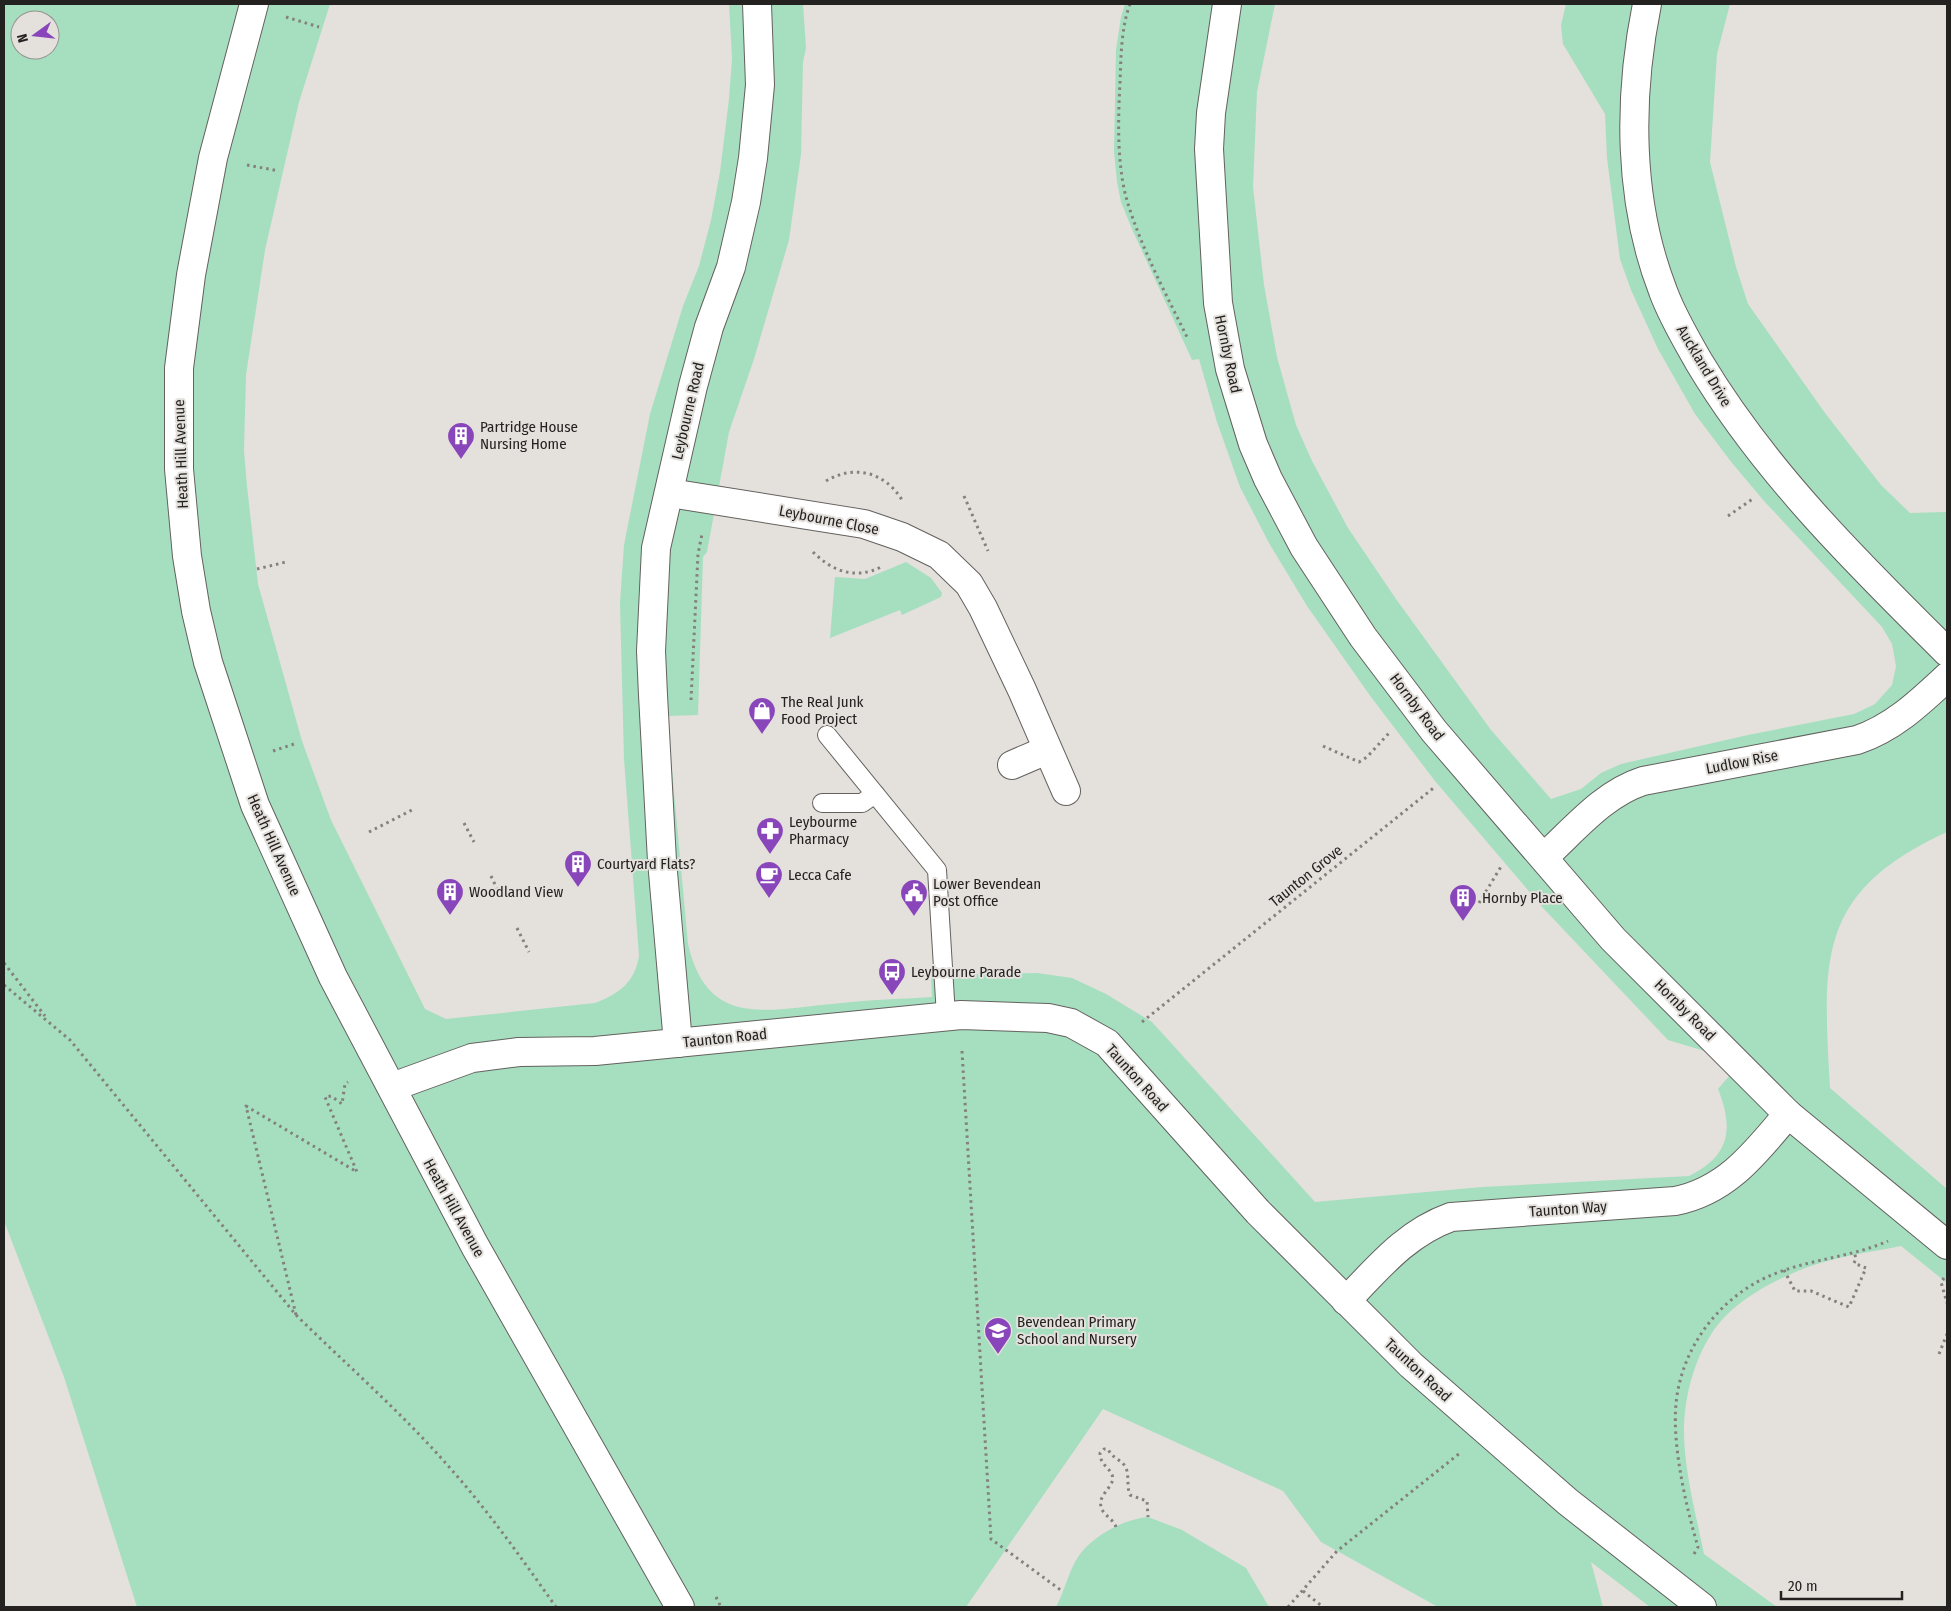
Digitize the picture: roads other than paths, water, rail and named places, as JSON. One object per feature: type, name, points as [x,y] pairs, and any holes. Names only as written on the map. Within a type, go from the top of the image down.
[{"type":"street","name":"Heath Hill Avenue","points":[[254,4],[213,158],[183,327],[179,368],[178,441],[186,556],[208,662],[255,805],[333,977],[475,1246],[680,1607]]},
{"type":"street","name":"Leybourne Road","points":[[678,1042],[660,823],[651,651],[656,548],[670,493],[692,386],[709,327],[731,267],[746,202],[753,158],[760,85],[757,4]]},
{"type":"street","name":"Hornby Road","points":[[1227,4],[1210,113],[1210,190],[1218,303],[1230,368],[1241,408],[1268,479],[1304,547],[1363,636],[1462,764],[1613,939],[1788,1114],[1947,1245]]},
{"type":"street","name":"Auckland Drive","points":[[1647,4],[1640,41],[1633,114],[1642,215],[1652,260],[1663,292],[1680,329],[1717,392],[1756,446],[1821,521],[1947,652]]},
{"type":"street","name":"Leybourne Close","points":[[670,493],[864,524],[902,537],[939,556],[969,584],[983,608],[1022,690],[1066,791]]},
{"type":"street","name":"Ludlow Rise","points":[[1544,857],[1605,800],[1625,786],[1857,740],[1900,719],[1947,677]]},
{"type":"street","points":[[1012,766],[1047,750]]},
{"type":"street","name":"Taunton Road","points":[[392,1088],[472,1058],[519,1052],[595,1051],[953,1016],[1021,1015],[1071,1023],[1107,1043],[1258,1212],[1411,1365],[1568,1502],[1702,1607]]},
{"type":"street","name":"Taunton Way","points":[[1346,1301],[1395,1250],[1430,1225],[1451,1217],[1675,1201],[1698,1195],[1717,1186],[1742,1167],[1754,1156],[1788,1114]]},
{"type":"lane","points":[[827,735],[936,870],[953,1016]]},
{"type":"lane","points":[[822,803],[862,802],[875,794]]},
{"type":"place","name":"Partridge House Nursing Home","points":[[461,460]]},
{"type":"place","name":"The Real Junk Food Project","points":[[762,735]]},
{"type":"place","name":"Leybourme Pharmacy","points":[[770,855]]},
{"type":"place","name":"Courtyard Flats?","points":[[578,888]]},
{"type":"place","name":"Lecca Cafe","points":[[769,899]]},
{"type":"place","name":"Woodland View","points":[[450,916]]},
{"type":"place","name":"Lower Bevendean Post Office","points":[[914,917]]},
{"type":"place","name":"Hornby Place","points":[[1463,922]]},
{"type":"place","name":"Leybourne Parade","points":[[892,996]]},
{"type":"place","name":"Bevendean Primary School and Nursery","points":[[998,1355]]}]
